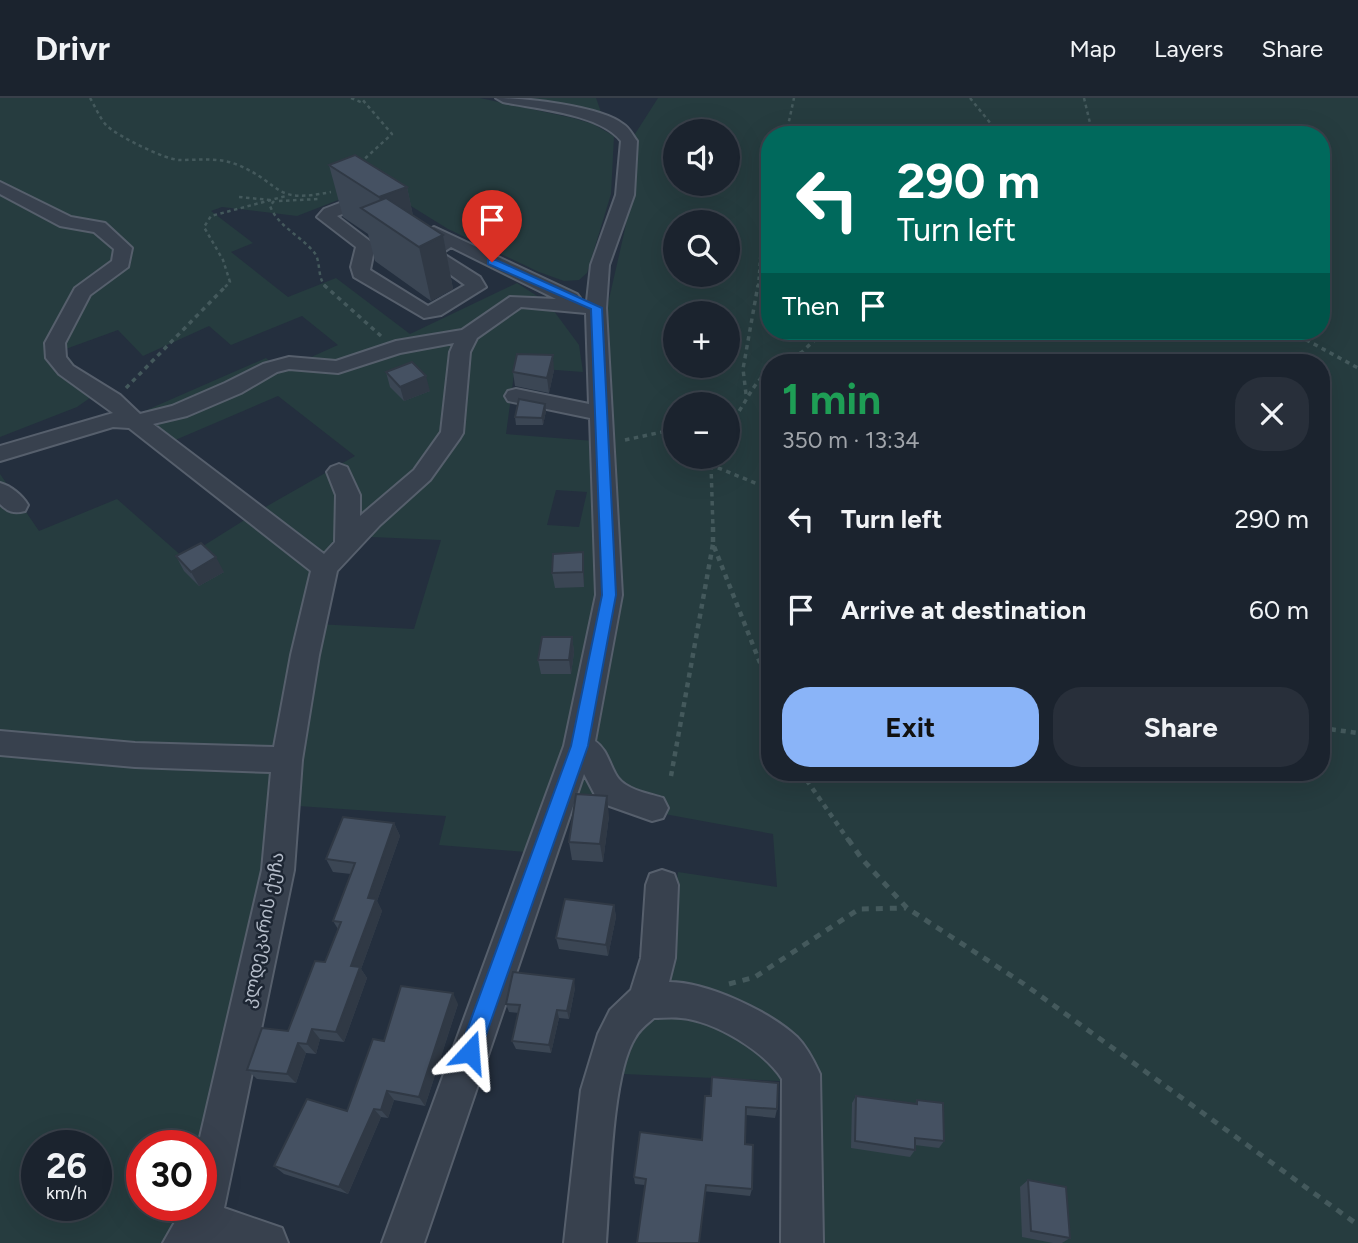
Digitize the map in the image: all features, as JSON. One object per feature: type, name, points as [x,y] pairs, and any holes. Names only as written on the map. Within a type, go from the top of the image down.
[{"type":"street","points":[[403,1243],[579,746],[609,595],[596,308],[600,265],[625,195],[629,141],[618,127],[590,116],[503,98]]},
{"type":"street","points":[[0,187],[66,222],[99,227],[123,248],[121,263],[82,292],[55,344],[56,358],[66,370],[112,400],[135,422],[325,568],[347,542],[422,475],[453,433],[460,352],[468,335]]},
{"type":"street","points":[[340,190],[369,198],[391,209]]},
{"type":"street","points":[[369,198],[326,217],[366,245],[361,273],[424,312],[434,311],[476,287],[473,281],[432,255],[435,248],[450,241]]},
{"type":"street","points":[[413,221],[534,282],[596,308]]},
{"type":"street","points":[[471,292],[517,301],[596,308]]},
{"type":"street","points":[[0,454],[112,419],[135,422],[179,411],[233,388],[270,368],[289,363],[338,367],[396,347],[468,335],[517,301]]},
{"type":"street","points":[[516,396],[601,413]]},
{"type":"street","points":[[339,472],[348,495],[347,542]]},
{"type":"street","name":"კლდეკარის ქუჩა","points":[[192,1231],[278,870],[288,760],[306,655],[325,568]]},
{"type":"street","points":[[0,743],[135,755],[288,760]]},
{"type":"street","points":[[579,746],[597,757],[607,788],[623,798],[652,808]]},
{"type":"street","points":[[585,1243],[600,1090],[611,1047],[624,1023],[646,1000],[658,958],[662,885]]},
{"type":"street","points":[[646,1000],[683,1000],[710,1008],[767,1036],[786,1052],[801,1074],[802,1243]]},
{"type":"street","points":[[192,1231],[267,1243]]},
{"type":"path","points":[[90,98],[106,125],[128,139],[176,160],[209,158],[238,164],[286,196],[302,198],[340,190],[359,164],[392,134],[361,98]]},
{"type":"path","points":[[351,98],[368,105]]},
{"type":"path","points":[[788,126],[794,98]]},
{"type":"path","points":[[970,98],[993,126]]},
{"type":"path","points":[[1084,98],[1092,126]]},
{"type":"path","points":[[112,400],[230,282],[223,260],[204,227],[211,216],[286,196]]},
{"type":"path","points":[[239,197],[298,202],[317,198],[330,213]]},
{"type":"path","points":[[275,200],[270,206],[274,216],[316,253],[321,282],[396,347]]},
{"type":"path","points":[[746,394],[743,369],[761,270]]},
{"type":"path","points":[[798,354],[815,340]]},
{"type":"path","points":[[1307,340],[1358,368]]},
{"type":"path","points":[[740,409],[746,394],[761,376]]},
{"type":"path","points":[[603,444],[663,432]]},
{"type":"path","points":[[671,776],[713,544],[711,469]]},
{"type":"path","points":[[721,469],[761,485]]},
{"type":"path","points":[[713,544],[761,665]]},
{"type":"path","points":[[1330,729],[1358,733]]},
{"type":"path","points":[[807,781],[862,859],[907,908],[1024,984],[1358,1225]]},
{"type":"path","points":[[683,1000],[755,977],[859,909],[907,908]]},
{"type":"green space","points":[[0,98],[480,98],[573,118],[593,124],[614,136],[611,194],[587,273],[579,280],[564,281],[539,272],[448,229],[377,185],[297,216],[222,207],[211,211],[253,243],[231,252],[288,297],[336,278],[410,334],[517,283],[548,303],[579,345],[583,372],[515,367],[506,434],[594,441],[599,585],[558,769],[525,852],[439,845],[446,816],[298,806],[260,893],[205,1130],[126,1130],[126,1221],[184,1221],[167,1243],[0,1243],[0,474],[39,531],[117,499],[184,558],[262,509],[355,456],[278,396],[173,441],[133,416],[266,358],[280,371],[338,345],[302,316],[231,345],[209,326],[143,356],[118,330],[63,350],[97,393],[77,407],[0,437]],"holes":[[[556,490],[587,492],[579,527],[547,525]],[[371,537],[441,540],[414,629],[316,624],[336,571]]]},
{"type":"green space","points":[[521,98],[596,98],[601,112]]},
{"type":"green space","points":[[658,98],[1358,98],[1358,1243],[800,1243],[801,1082],[624,1074],[630,1037],[663,1002],[678,872],[777,887],[773,834],[577,798],[597,738],[618,623],[620,573],[604,321],[634,176],[635,134]]},
{"type":"building","points":[[355,155],[407,187],[379,197],[329,165]]},
{"type":"building","points":[[386,198],[443,235],[419,247],[361,208]]},
{"type":"building","points":[[517,354],[553,355],[547,378],[513,372]]},
{"type":"building","points":[[412,362],[426,376],[400,387],[386,372]]},
{"type":"building","points":[[519,399],[545,404],[542,418],[515,417]]},
{"type":"building","points":[[201,543],[216,557],[191,572],[176,556]]},
{"type":"building","points":[[583,552],[583,572],[552,573],[553,554]]},
{"type":"building","points":[[542,637],[572,637],[569,660],[538,660]]},
{"type":"building","points":[[576,794],[607,796],[600,844],[569,842]]},
{"type":"building","points":[[343,817],[394,823],[368,898],[376,899],[351,966],[360,967],[336,1032],[312,1029],[307,1044],[298,1043],[287,1074],[247,1070],[262,1028],[288,1031],[315,961],[325,962],[341,922],[333,921],[355,863],[326,859]]},
{"type":"building","points":[[565,899],[614,905],[606,945],[556,938]]},
{"type":"building","points":[[513,972],[574,979],[567,1011],[557,1010],[549,1045],[512,1041],[520,1005],[506,1004]]},
{"type":"building","points":[[401,986],[453,993],[419,1097],[387,1091],[381,1110],[374,1109],[339,1187],[274,1166],[307,1099],[347,1111],[373,1039],[384,1041]]},
{"type":"building","points":[[712,1077],[778,1083],[777,1109],[746,1107],[745,1144],[753,1145],[752,1189],[706,1185],[699,1243],[637,1243],[646,1179],[634,1177],[640,1132],[702,1140],[705,1096],[711,1096]]},
{"type":"building","points":[[856,1096],[917,1104],[917,1100],[943,1103],[944,1141],[915,1138],[915,1150],[855,1141]]},
{"type":"building","points":[[1028,1180],[1066,1187],[1070,1238],[1031,1231]]},
{"type":"route","points":[[470,1052],[579,746],[609,595],[596,308],[492,262]]}]
